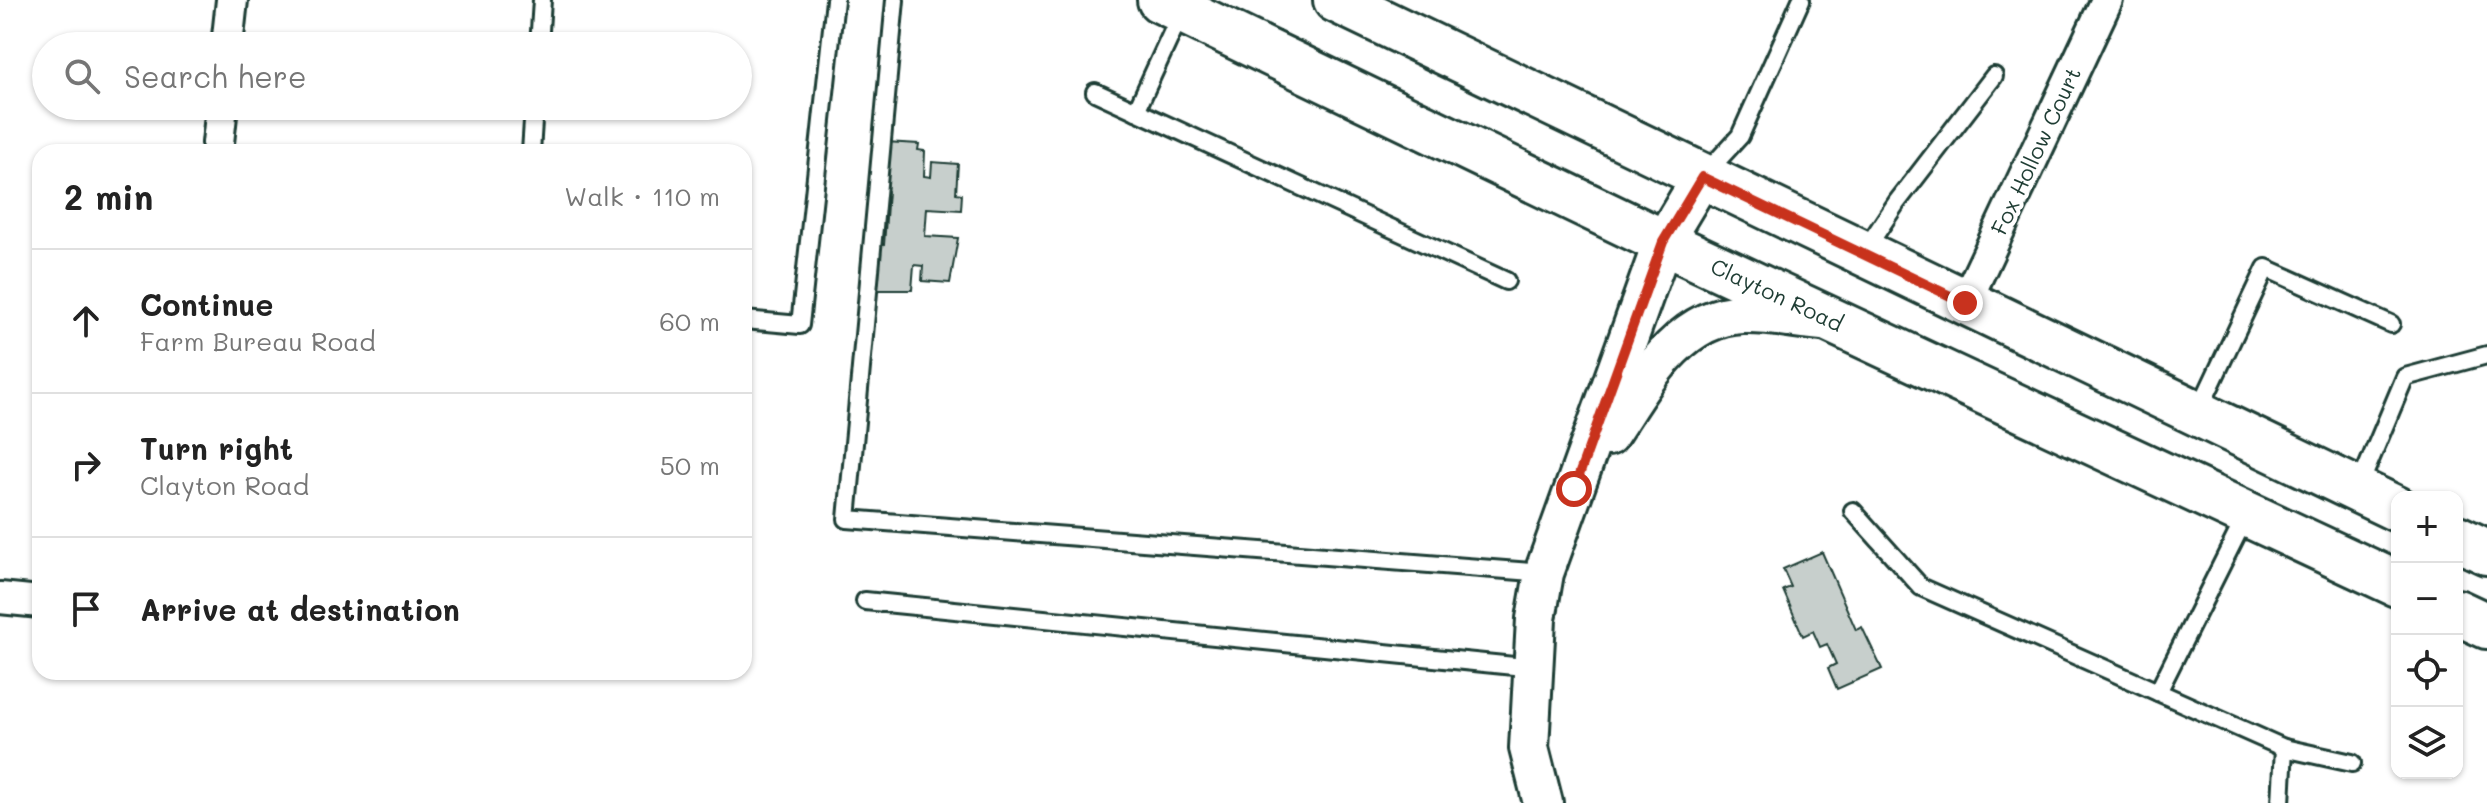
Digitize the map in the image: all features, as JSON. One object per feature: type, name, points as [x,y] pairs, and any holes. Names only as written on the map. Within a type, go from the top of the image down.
[{"type":"main road","points":[[1336,0],[2391,506]]},
{"type":"main road","name":"Clayton Road","points":[[1171,5],[1663,242],[2391,581]]},
{"type":"main road","points":[[2463,541],[2487,552]]},
{"type":"main road","points":[[2463,615],[2487,626]]},
{"type":"street","points":[[229,32],[232,0]]},
{"type":"street","name":"Fox Hollow Court","points":[[1965,303],[2107,0]]},
{"type":"street","points":[[218,144],[220,120]]},
{"type":"street","points":[[1543,803],[1529,748],[1544,573],[1663,242],[1702,177]]},
{"type":"street","points":[[1574,489],[1646,379],[1692,328],[1741,314],[1836,322]]},
{"type":"street","points":[[0,598],[32,601]]},
{"type":"lane","points":[[540,32],[542,0]]},
{"type":"lane","points":[[752,321],[800,325],[835,0]]},
{"type":"lane","points":[[895,0],[847,519],[1544,573]]},
{"type":"lane","points":[[1702,177],[1740,136],[1801,0]]},
{"type":"lane","points":[[1136,111],[1171,5]]},
{"type":"lane","points":[[1862,254],[1897,202],[1994,76]]},
{"type":"lane","points":[[1095,92],[1506,281]]},
{"type":"lane","points":[[532,144],[533,120]]},
{"type":"lane","points":[[2197,414],[2266,268],[2391,324]]},
{"type":"lane","points":[[2358,490],[2405,377],[2487,355]]},
{"type":"lane","points":[[1853,511],[1921,587],[2284,748],[2352,763]]},
{"type":"lane","points":[[2158,692],[2247,514]]},
{"type":"lane","points":[[865,601],[1534,668]]},
{"type":"lane","points":[[2281,803],[2284,748]]},
{"type":"building","points":[[885,142],[919,144],[918,150],[925,151],[924,176],[931,177],[932,162],[958,164],[956,193],[962,194],[961,210],[927,208],[925,236],[958,238],[950,283],[922,281],[923,266],[914,265],[912,290],[875,290],[878,244],[884,245],[888,191],[882,190]]},
{"type":"building","points":[[1822,552],[1856,630],[1862,627],[1882,669],[1837,689],[1828,668],[1836,664],[1827,644],[1820,647],[1813,631],[1803,636],[1783,590],[1791,587],[1783,569]]},
{"type":"route","points":[[1574,489],[1663,242],[1702,177],[1965,303]]}]
